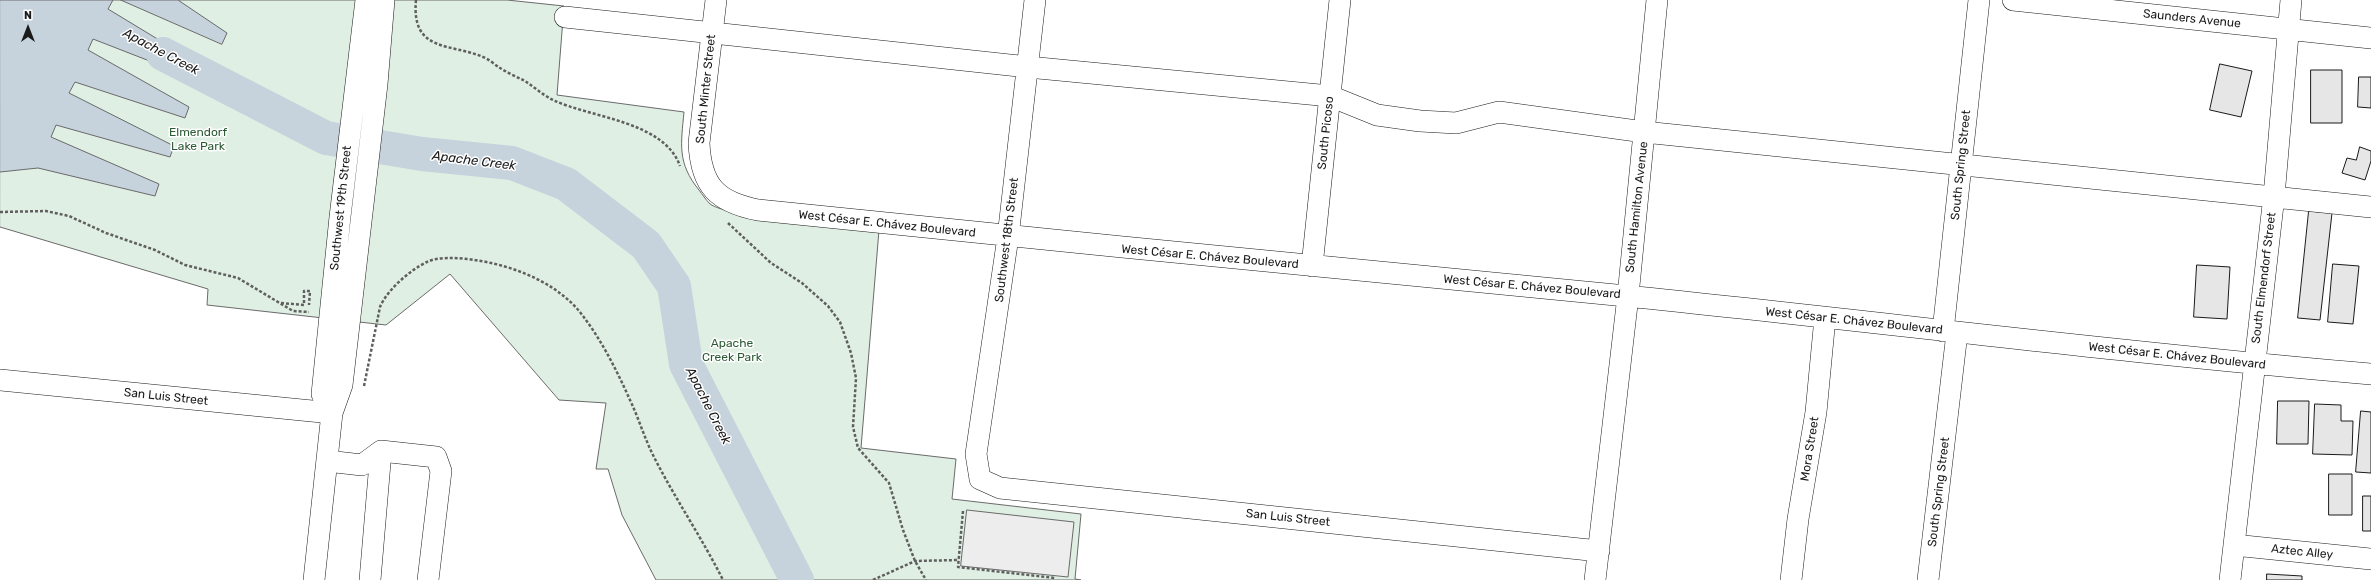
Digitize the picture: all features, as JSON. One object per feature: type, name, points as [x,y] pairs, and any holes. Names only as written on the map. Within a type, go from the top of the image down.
[{"type":"street","name":"Southwest 19th Street","points":[[332,414],[322,394],[340,217],[366,0]]},
{"type":"street","name":"Southwest 19th Street","points":[[315,580],[332,414],[342,385],[377,84],[384,0]]},
{"type":"street","name":"South Minter Street","points":[[705,178],[700,162],[699,144],[716,0]]},
{"type":"street","name":"Southwest 18th Street","points":[[980,479],[976,454],[1008,237],[1035,0]]},
{"type":"street","name":"South Picoso","points":[[1312,266],[1340,0]]},
{"type":"street","name":"South Hamilton Avenue","points":[[1595,580],[1628,296],[1657,0]]},
{"type":"street","name":"South Spring Street","points":[[1928,580],[1950,332],[1961,164],[1979,0]]},
{"type":"street","name":"Saunders Avenue","points":[[2013,0],[2371,38]]},
{"type":"street","name":"South Elmendorf Street","points":[[2230,580],[2274,196],[2291,0]]},
{"type":"street","points":[[565,17],[1028,67],[1330,96],[1377,115],[1420,121],[1456,123],[1499,112],[1644,132],[2371,207]]},
{"type":"street","name":"West César E. Chávez Boulevard","points":[[705,178],[716,192],[727,201],[738,206],[758,210],[1008,237],[1628,296],[2254,364],[2371,374]]},
{"type":"street","name":"Mora Street","points":[[1791,580],[1798,519],[1816,412],[1825,318]]},
{"type":"street","name":"San Luis Street","points":[[0,380],[332,414]]},
{"type":"street","points":[[327,462],[362,465],[381,451],[436,457],[441,471],[428,580]]},
{"type":"street","points":[[370,580],[381,451]]},
{"type":"street","name":"San Luis Street","points":[[980,479],[1000,488],[1599,551]]},
{"type":"street","name":"Aztec Alley","points":[[2234,545],[2371,559]]},
{"type":"path","points":[[416,0],[417,20],[421,31],[429,40],[448,48],[483,57],[552,99],[611,118],[652,135],[666,143],[678,160],[683,173]]},
{"type":"path","points":[[0,212],[46,211],[69,216],[106,234],[156,250],[185,264],[238,278],[293,311],[313,313]]},
{"type":"path","points":[[726,221],[754,250],[802,283],[828,306],[840,322],[851,353],[856,378],[853,427],[858,448],[889,483],[903,530],[915,561],[926,580]]},
{"type":"path","points":[[358,388],[363,389],[380,307],[384,296],[393,287],[427,262],[444,258],[479,260],[510,269],[544,282],[567,299],[582,315],[598,340],[620,379],[655,458],[723,580]]},
{"type":"path","points":[[280,303],[304,305],[304,291],[310,291],[309,312]]},
{"type":"path","points":[[963,511],[958,567],[1055,578]]},
{"type":"path","points":[[873,580],[892,570],[915,561],[959,560]]},
{"type":"green space","name":"Apache Creek Park","points":[[0,0],[507,0],[564,6],[557,95],[684,112],[682,153],[684,162],[692,180],[710,204],[721,209],[790,221],[879,230],[861,448],[956,459],[952,499],[1081,514],[1075,579],[1081,580],[656,580],[622,515],[608,469],[596,469],[606,403],[559,400],[450,274],[386,325],[207,305],[208,289],[0,227]]},
{"type":"shaded area","points":[[967,510],[1074,522],[1068,577],[961,566]]},
{"type":"water","points":[[0,0],[113,0],[108,9],[207,69],[201,81],[93,39],[88,50],[189,107],[185,118],[75,82],[69,93],[174,146],[170,157],[56,125],[51,137],[159,184],[155,196],[38,168],[0,172]]},
{"type":"water","points":[[121,0],[178,0],[227,33],[222,44]]},
{"type":"building","points":[[2220,64],[2252,71],[2241,117],[2210,110]]},
{"type":"building","points":[[2311,70],[2342,70],[2342,123],[2311,123]]},
{"type":"building","points":[[2359,77],[2371,77],[2371,108],[2358,107]]},
{"type":"building","points":[[2360,147],[2371,151],[2371,161],[2365,180],[2342,173],[2347,158],[2356,160]]},
{"type":"building","points":[[2309,211],[2332,213],[2320,320],[2298,318]]},
{"type":"building","points":[[2333,264],[2359,266],[2353,324],[2328,322]]},
{"type":"building","points":[[2197,265],[2230,267],[2227,319],[2194,317]]},
{"type":"building","points":[[2278,401],[2309,401],[2308,444],[2277,444]]},
{"type":"building","points":[[2315,404],[2341,405],[2341,421],[2353,421],[2352,455],[2313,454]]},
{"type":"building","points":[[2361,411],[2371,412],[2371,473],[2356,472]]},
{"type":"building","points":[[2329,474],[2352,474],[2352,515],[2329,515]]},
{"type":"building","points":[[2363,496],[2371,496],[2371,531],[2363,531]]},
{"type":"building","points":[[2267,574],[2302,576],[2302,580],[2267,580]]},
{"type":"waterway","name":"Apache Creek","points":[[163,54],[326,138],[422,154],[512,163],[566,184],[646,245],[674,286],[686,364],[797,580]]},
{"type":"park label","name":"Elmendorf Lake Park","points":[[198,140]]}]
